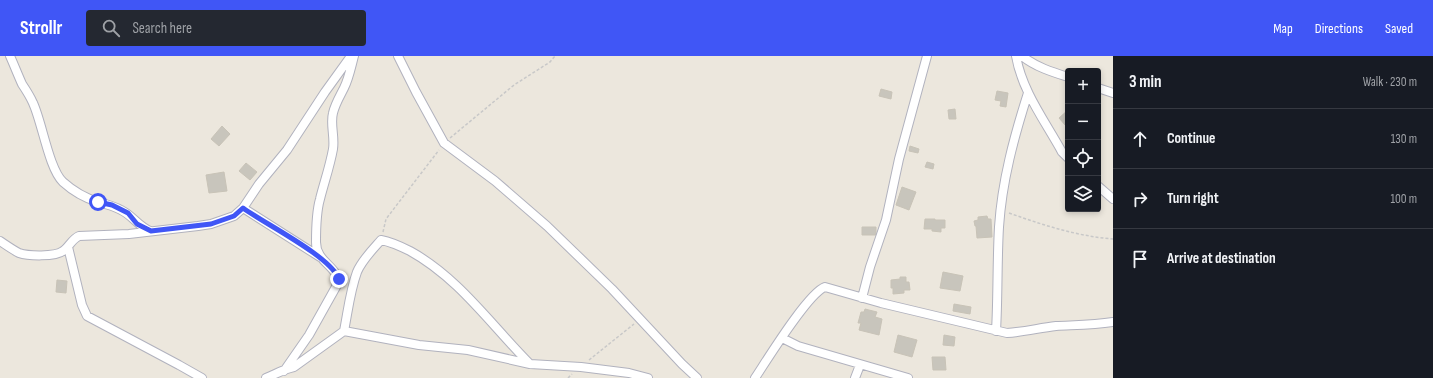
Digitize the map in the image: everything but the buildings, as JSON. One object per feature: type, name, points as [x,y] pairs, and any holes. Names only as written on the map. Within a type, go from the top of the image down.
[{"type":"street","points":[[10,56],[22,83],[33,102],[58,176],[63,182],[78,193],[121,209],[128,213],[144,228],[151,231]]},
{"type":"street","points":[[398,56],[444,143],[496,182],[547,226],[612,289],[682,364],[698,378]]},
{"type":"street","points":[[862,298],[870,267],[886,220],[900,154],[927,56]]},
{"type":"street","points":[[1016,56],[1018,69],[1028,93],[1065,155]]},
{"type":"street","points":[[1022,56],[1029,62],[1044,69],[1065,76]]},
{"type":"street","points":[[0,241],[20,253],[55,255],[62,252],[75,238],[79,236],[151,231],[211,224],[234,216],[243,208],[259,184],[287,150],[350,57]]},
{"type":"street","points":[[320,257],[316,244],[316,226],[319,201],[333,150],[334,140],[332,116],[335,104],[344,89],[349,76],[350,57]]},
{"type":"street","points":[[1101,89],[1113,92]]},
{"type":"street","points":[[996,331],[999,227],[1001,210],[1014,138],[1028,93]]},
{"type":"street","points":[[1101,189],[1113,199]]},
{"type":"street","points":[[243,208],[320,257],[337,274],[339,279],[338,285],[309,335],[279,378]]},
{"type":"street","points":[[266,378],[277,374],[286,368],[294,367],[344,331],[352,290],[358,271],[370,252],[381,240],[392,242],[423,258],[445,275],[481,309],[530,364]]},
{"type":"street","points":[[68,247],[82,305],[87,316],[202,378]]},
{"type":"street","points":[[755,378],[806,303],[821,289],[825,288],[830,288],[862,298],[1007,333],[1024,332],[1057,326],[1079,326],[1113,322]]},
{"type":"street","points":[[344,331],[419,345],[468,350],[530,364],[581,367],[629,373],[648,378]]},
{"type":"street","points":[[782,338],[798,346],[908,378]]},
{"type":"street","points":[[855,378],[860,364]]},
{"type":"path","points":[[381,240],[386,219],[444,143],[514,85],[550,62],[555,56]]},
{"type":"path","points":[[1001,210],[1072,233],[1113,239]]},
{"type":"path","points":[[581,367],[640,319]]},
{"type":"route","points":[[98,202],[112,205],[121,209],[128,213],[137,224],[151,231],[220,222],[234,216],[243,208],[320,257],[334,270],[339,279]]}]
